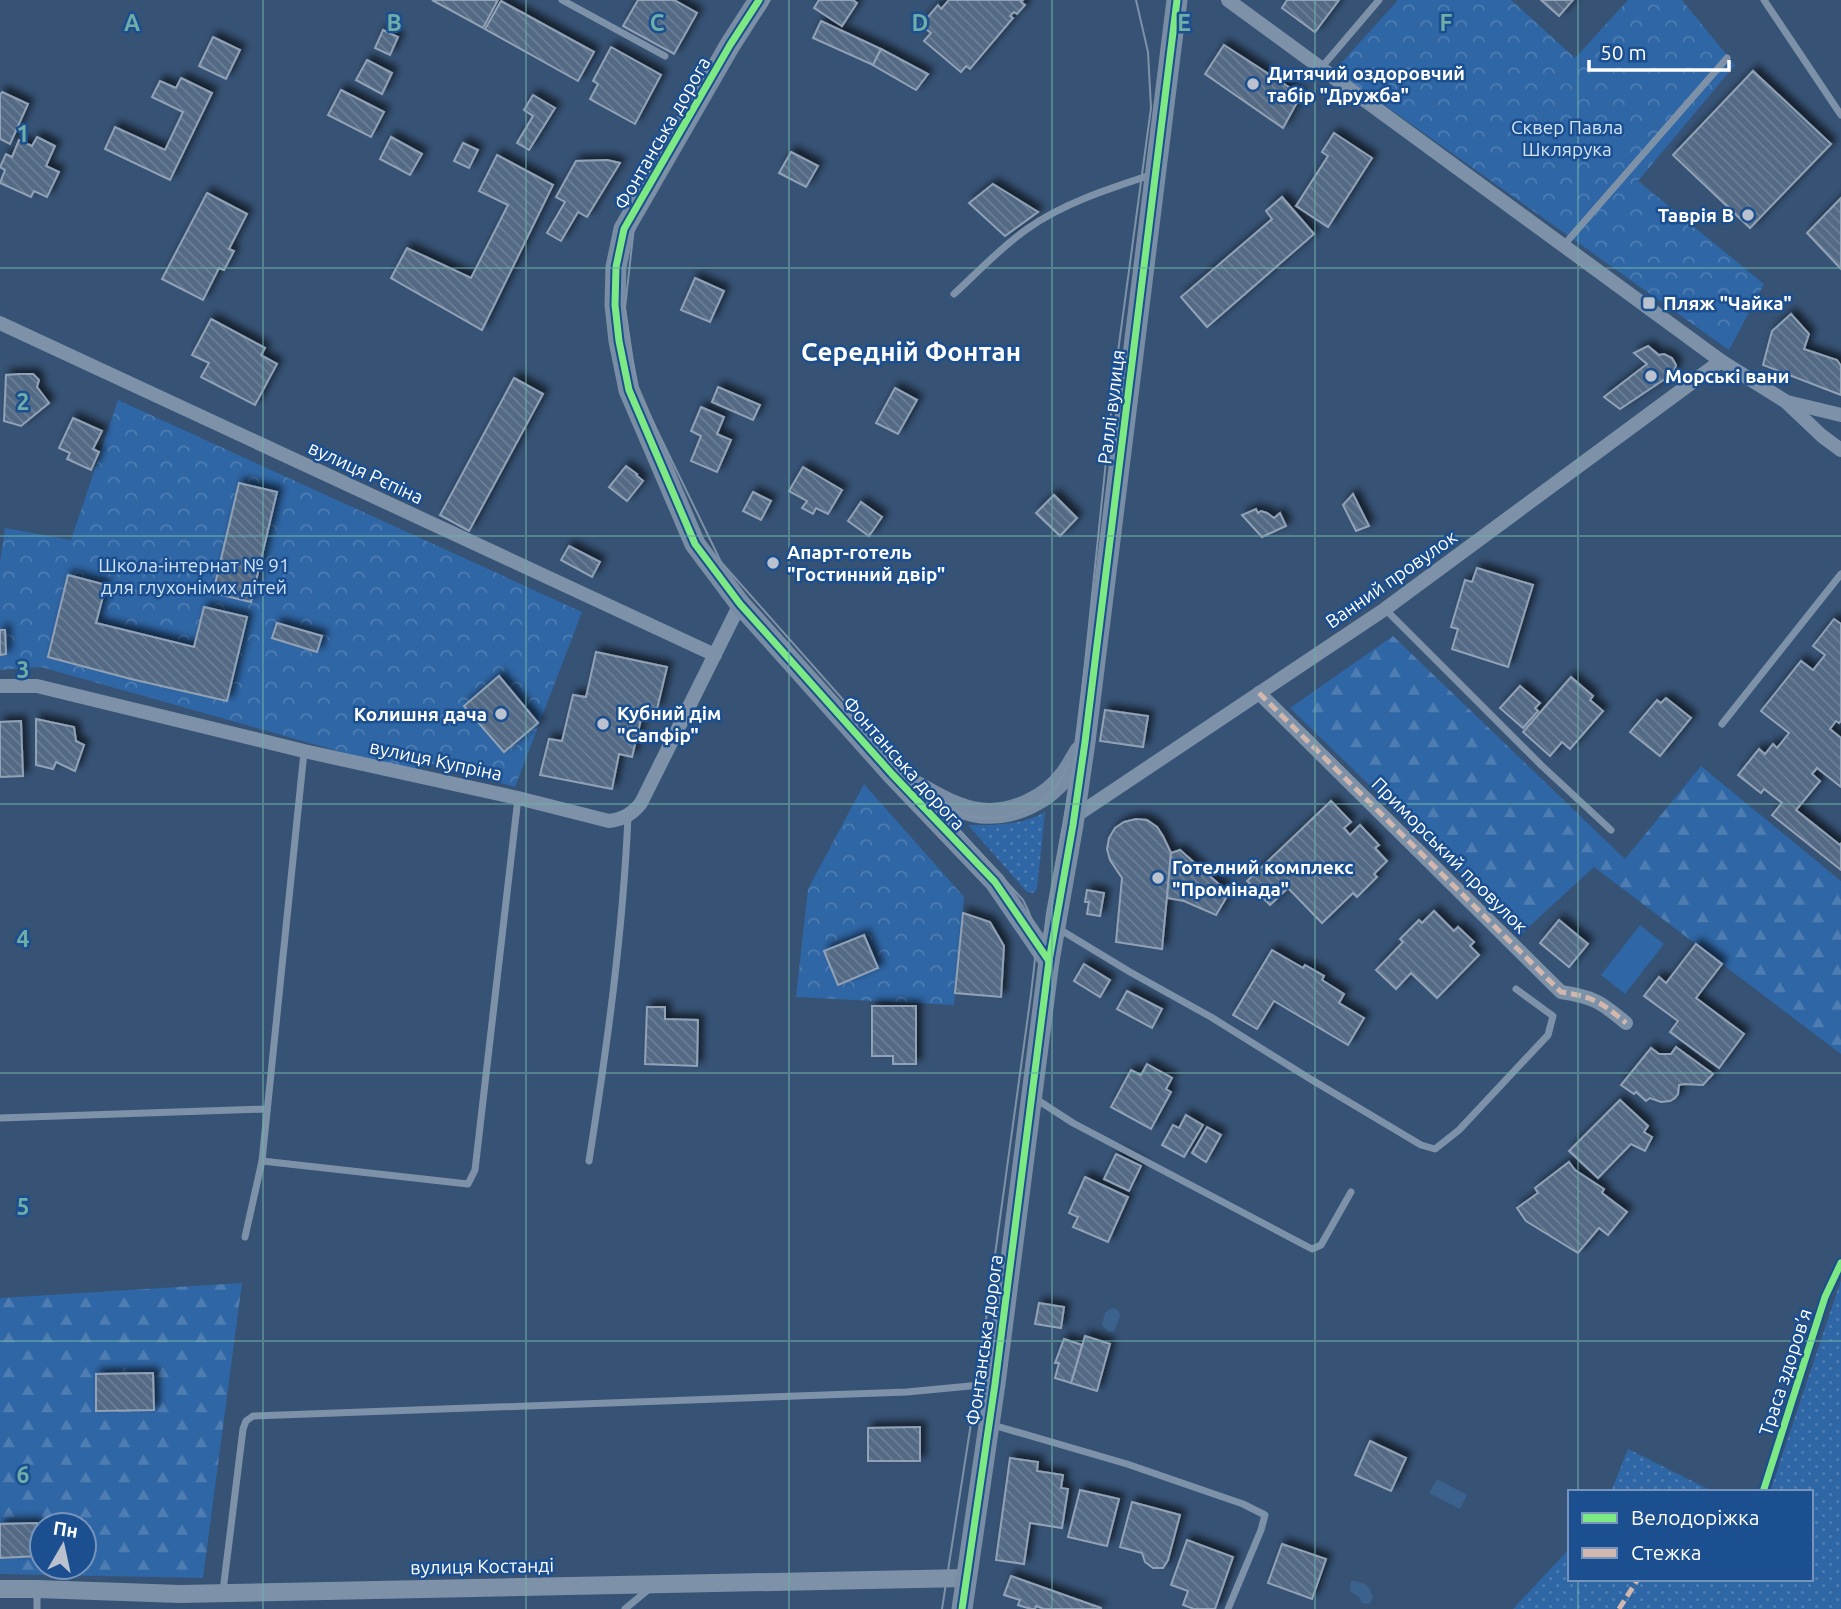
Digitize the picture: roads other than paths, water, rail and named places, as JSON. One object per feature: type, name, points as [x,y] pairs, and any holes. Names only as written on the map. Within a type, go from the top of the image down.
[{"type":"main road","name":"Фонтанська дорога","points":[[760,0],[730,45],[624,229],[616,267],[615,305],[619,341],[629,390],[695,544],[740,604],[892,774],[995,882],[1049,961],[995,1384],[962,1609]]},
{"type":"main road","name":"Раллі вулиця","points":[[1049,961],[1085,743],[1177,0]]},
{"type":"main road","points":[[892,774],[956,806],[981,813],[1022,809],[1054,787],[1066,775],[1085,743]]},
{"type":"street","points":[[1228,0],[1721,361],[1786,401],[1822,436],[1841,450]]},
{"type":"street","name":"вулиця Рєпіна","points":[[0,323],[715,655]]},
{"type":"street","name":"Ванний провулок","points":[[1074,817],[1385,609],[1721,361]]},
{"type":"street","points":[[1786,401],[1841,415]]},
{"type":"street","points":[[628,816],[641,803],[740,604]]},
{"type":"street","name":"вулиця Купріна","points":[[0,686],[37,686],[609,821],[628,816]]},
{"type":"street","name":"Приморський провулок","points":[[1259,693],[1562,992],[1581,995],[1602,1003],[1626,1023]]},
{"type":"street","name":"вулиця Костанді","points":[[0,1589],[180,1594],[966,1578]]},
{"type":"lane","points":[[562,0],[665,56]]},
{"type":"lane","points":[[1321,69],[1379,0]]},
{"type":"lane","points":[[1763,0],[1841,116]]},
{"type":"lane","points":[[1563,246],[1727,58]]},
{"type":"lane","points":[[954,294],[1026,229],[1056,211],[1113,187],[1155,174]]},
{"type":"lane","points":[[1722,724],[1841,573]]},
{"type":"lane","points":[[1385,609],[1541,765],[1611,830]]},
{"type":"lane","points":[[245,1237],[261,1161],[304,751]]},
{"type":"lane","points":[[261,1161],[468,1184],[475,1170],[518,798]]},
{"type":"lane","points":[[589,1161],[604,1070],[625,880],[628,816]]},
{"type":"lane","points":[[1055,926],[1422,1145],[1435,1149],[1459,1130],[1548,1035],[1553,1016],[1516,989]]},
{"type":"lane","points":[[1032,1097],[1073,1123],[1312,1249],[1321,1245],[1351,1192]]},
{"type":"lane","points":[[0,1118],[267,1109]]},
{"type":"lane","points":[[223,1593],[243,1429],[246,1421],[253,1416],[907,1392],[995,1384]]},
{"type":"lane","points":[[989,1424],[1127,1464],[1243,1504],[1265,1515],[1261,1531],[1228,1609]]},
{"type":"lane","points":[[625,1609],[655,1584]]},
{"type":"lane","points":[[37,1588],[37,1609]]},
{"type":"tram line","points":[[770,0],[726,64],[634,227],[625,308],[637,389],[721,562],[1023,900],[1033,924],[1036,945],[1031,994],[977,1385],[942,1609]]},
{"type":"tram line","points":[[1043,947],[1075,760],[1115,374],[1151,108],[1148,52],[1136,0]]},
{"type":"tram line","points":[[942,800],[965,815],[986,818],[1009,816],[1030,809],[1047,797],[1057,786],[1068,765]]},
{"type":"place","name":"Дитячий оздоровчий табір \"Дружба\"","points":[[1253,84]]},
{"type":"place","name":"Таврія В","points":[[1748,215]]},
{"type":"place","name":"Пляж \"Чайка\"","points":[[1649,303]]},
{"type":"place","name":"Морські вани","points":[[1651,376]]},
{"type":"place","name":"Апарт-готель \"Гостинний двір\"","points":[[773,563]]},
{"type":"place","name":"Колишня дача","points":[[501,714]]},
{"type":"place","name":"Кубний дім \"Сапфір\"","points":[[603,724]]},
{"type":"place","name":"Готелний комплекс \"Промінада\"","points":[[1158,878]]},
{"type":"district","name":"Середній Фонтан","points":[[911,351]]},
{"type":"park label","name":"Сквер Павла Шклярука","points":[[1567,138]]},
{"type":"park label","name":"Школа-інтернат № 91 для глухонімих дітей","points":[[194,576]]}]
